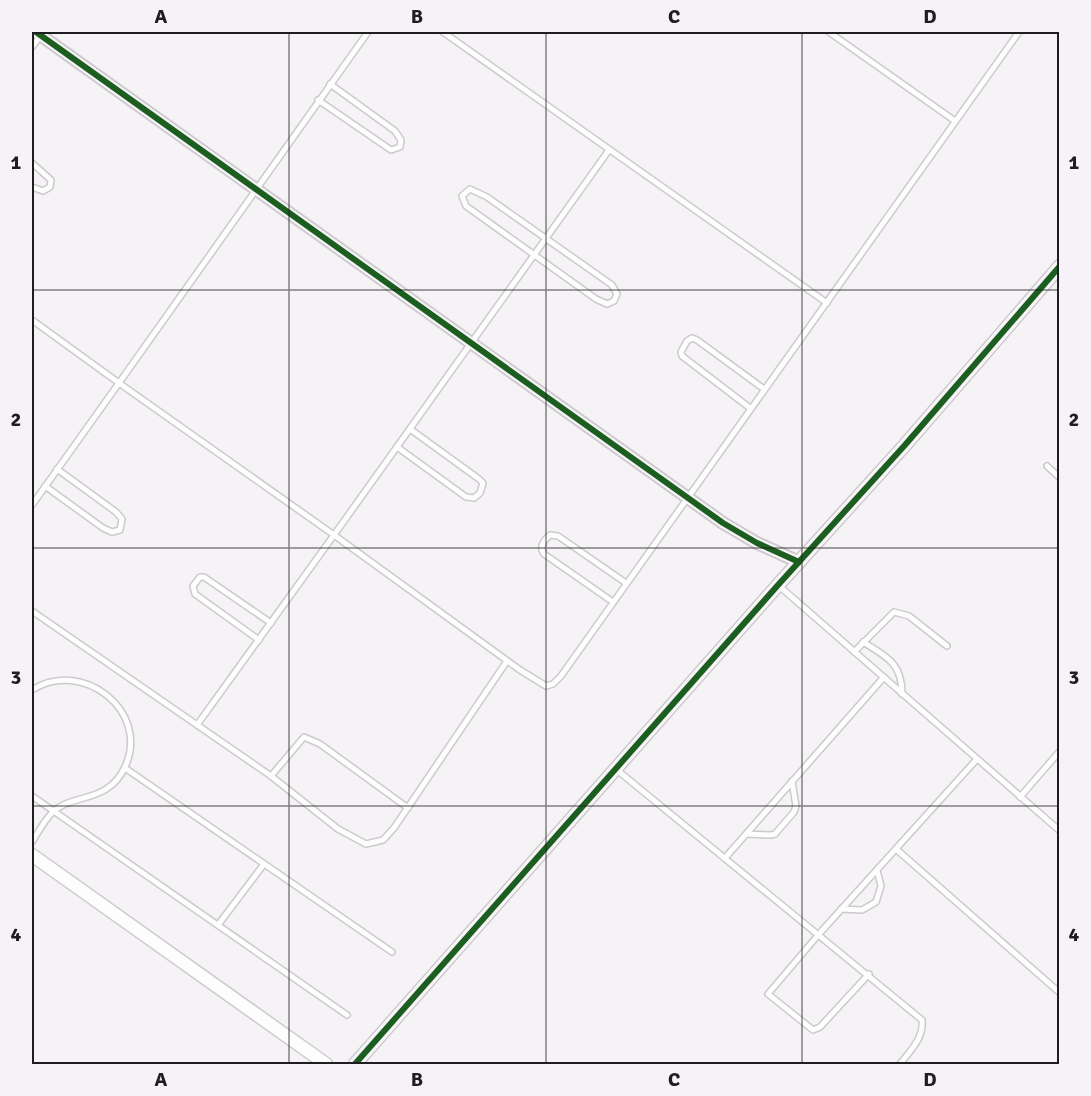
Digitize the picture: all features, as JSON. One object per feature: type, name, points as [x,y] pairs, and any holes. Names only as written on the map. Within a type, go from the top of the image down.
[{"type":"street","points":[[38,33],[687,497],[742,535],[799,562]]},
{"type":"street","points":[[355,1065],[778,585],[905,445],[1059,266]]},
{"type":"street","points":[[32,855],[326,1065]]},
{"type":"lane","points":[[32,505],[368,32]]},
{"type":"lane","points":[[443,32],[827,303]]},
{"type":"lane","points":[[829,32],[955,121]]},
{"type":"lane","points":[[32,320],[118,384],[334,535],[507,661],[541,684],[553,684],[827,303],[1016,32]]},
{"type":"lane","points":[[32,47],[38,33]]},
{"type":"lane","points":[[318,100],[391,150],[400,147],[401,140],[395,131],[330,84]]},
{"type":"lane","points":[[197,725],[609,150]]},
{"type":"lane","points":[[32,163],[51,180],[50,187],[43,191],[32,187]]},
{"type":"lane","points":[[470,189],[478,191],[547,238],[612,285],[617,294],[614,301],[607,304],[596,299],[466,206],[462,199],[464,193],[470,189]]},
{"type":"lane","points":[[750,408],[682,356],[681,352],[687,341],[692,338],[697,340],[764,389]]},
{"type":"lane","points":[[397,447],[466,497],[474,498],[480,493],[483,483],[479,479],[410,429]]},
{"type":"lane","points":[[1047,466],[1059,478]]},
{"type":"lane","points":[[45,486],[100,526],[112,532],[120,530],[123,523],[117,512],[57,469]]},
{"type":"lane","points":[[613,602],[544,554],[542,549],[544,540],[550,535],[558,536],[626,583]]},
{"type":"lane","points":[[259,640],[195,594],[192,590],[195,584],[204,577],[271,623]]},
{"type":"lane","points":[[778,585],[1059,831]]},
{"type":"lane","points":[[32,611],[140,688],[271,776],[338,829],[362,843],[371,844],[383,840],[408,808],[507,661]]},
{"type":"lane","points":[[854,652],[894,612],[909,616],[947,646]]},
{"type":"lane","points":[[863,642],[885,655],[898,669],[902,676],[902,694]]},
{"type":"lane","points":[[725,858],[884,677]]},
{"type":"lane","points":[[32,690],[50,682],[73,680],[93,685],[111,697],[119,707],[129,728],[130,747],[125,768],[106,789],[54,811],[32,842]]},
{"type":"lane","points":[[271,776],[304,737],[320,744],[408,808]]},
{"type":"lane","points":[[1020,797],[1059,751]]},
{"type":"lane","points":[[869,974],[820,1027],[813,1030],[769,997],[769,992],[819,934],[977,759]]},
{"type":"lane","points":[[125,768],[392,952]]},
{"type":"lane","points":[[616,769],[869,974],[922,1020],[923,1030],[920,1038],[900,1065]]},
{"type":"lane","points":[[746,834],[771,835],[789,820],[796,806],[792,781]]},
{"type":"lane","points":[[32,795],[347,1015]]},
{"type":"lane","points":[[896,849],[1059,993]]},
{"type":"lane","points":[[218,925],[264,864]]},
{"type":"lane","points":[[841,909],[862,910],[876,902],[881,886],[877,870]]},
{"type":"cycle path","points":[[36,32],[723,523],[757,543],[799,562]]},
{"type":"cycle path","points":[[355,1064],[778,585],[905,445],[1060,266]]}]
